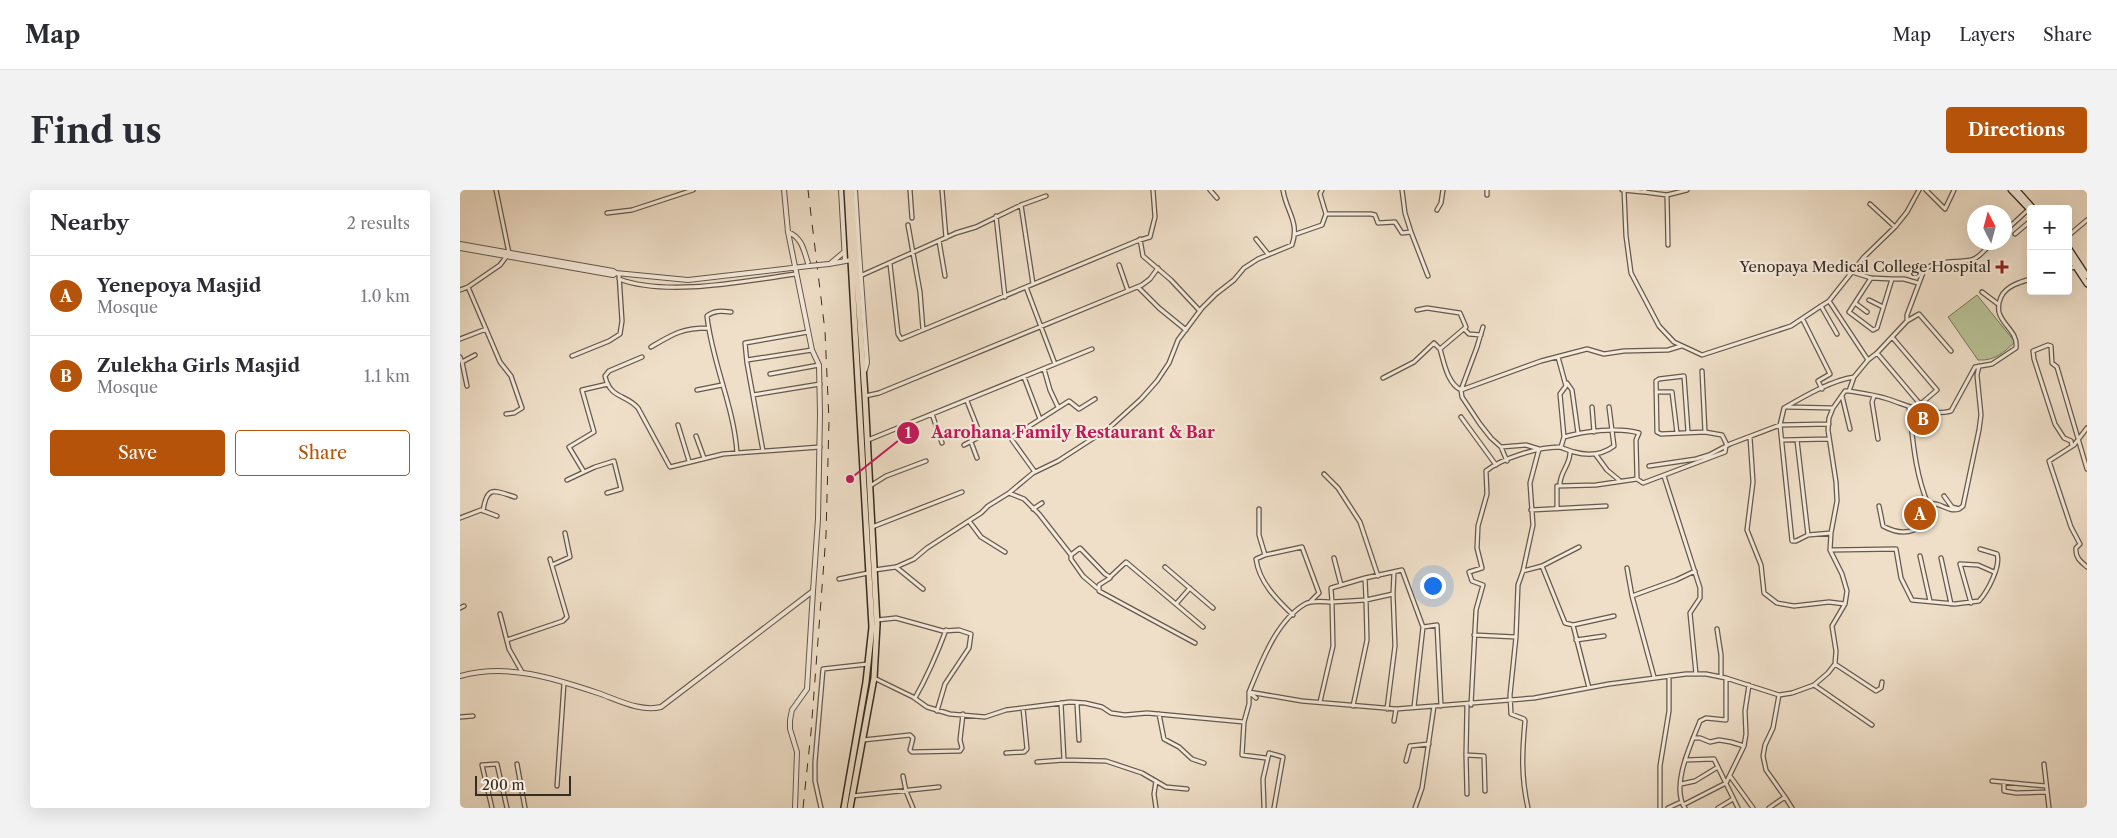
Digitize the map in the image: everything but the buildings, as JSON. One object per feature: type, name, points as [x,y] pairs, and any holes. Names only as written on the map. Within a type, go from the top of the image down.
[{"type":"highway","points":[[847,190],[851,221]]},
{"type":"highway","points":[[844,808],[869,664],[872,627],[851,260],[851,190]]},
{"type":"highway","points":[[850,808],[874,678],[877,620],[859,276],[851,260]]},
{"type":"main road","points":[[2011,190],[2027,206]]},
{"type":"main road","points":[[2017,190],[2028,205]]},
{"type":"main road","points":[[2070,250],[2087,276]]},
{"type":"main road","points":[[2072,261],[2087,284]]},
{"type":"street","points":[[460,290],[468,287],[500,265],[508,255],[496,190]]},
{"type":"street","points":[[607,213],[632,210],[693,190]]},
{"type":"street","points":[[784,190],[794,268],[812,350],[819,365],[820,384],[818,519],[806,689],[792,710],[790,720],[790,729],[797,752],[795,808]]},
{"type":"street","points":[[840,190],[844,252],[851,260]]},
{"type":"street","points":[[855,190],[859,276],[976,227],[1021,205],[1046,196]]},
{"type":"street","points":[[910,190],[912,218]]},
{"type":"street","points":[[942,190],[946,238]]},
{"type":"street","points":[[890,264],[899,338],[1005,297],[1140,239],[1150,237],[1153,232],[1155,217],[1152,190]]},
{"type":"street","points":[[1210,190],[1217,198]]},
{"type":"street","points":[[874,570],[896,567],[914,559],[927,548],[1009,493],[1035,472],[1058,461],[1109,428],[1141,399],[1161,375],[1169,363],[1178,340],[1200,311],[1244,268],[1268,254],[1292,245],[1296,234],[1283,190]]},
{"type":"street","points":[[1296,234],[1320,227],[1326,214],[1320,194],[1322,190]]},
{"type":"street","points":[[1402,190],[1405,213],[1428,276]]},
{"type":"street","points":[[1437,210],[1441,203],[1443,190]]},
{"type":"street","points":[[1487,190],[1487,195]]},
{"type":"street","points":[[1687,190],[1667,195],[1623,190],[1626,236],[1632,273],[1659,326],[1674,342],[1702,355],[1791,326],[1803,320],[1829,301],[1852,272],[1895,228],[1907,212],[1919,190]]},
{"type":"street","points":[[1926,190],[1945,208],[1954,190]]},
{"type":"street","points":[[1667,195],[1668,245]]},
{"type":"street","points":[[1870,204],[1895,228]]},
{"type":"street","points":[[1021,205],[1034,284]]},
{"type":"street","points":[[2012,225],[2027,213]]},
{"type":"street","points":[[1326,214],[1371,214],[1375,215],[1378,223],[1395,222],[1402,233],[1411,232]]},
{"type":"street","points":[[996,216],[1005,297]]},
{"type":"street","points":[[2072,233],[2087,220]]},
{"type":"street","points":[[908,225],[920,292],[923,330]]},
{"type":"street","points":[[2015,234],[2027,225]]},
{"type":"street","points":[[788,232],[795,235],[801,242],[809,266]]},
{"type":"street","points":[[1140,239],[1143,256],[1158,268],[1200,311]]},
{"type":"street","points":[[1256,239],[1268,254]]},
{"type":"street","points":[[939,241],[945,276]]},
{"type":"street","points":[[460,246],[613,275],[688,280],[830,264],[851,260],[859,252]]},
{"type":"street","points":[[1907,321],[1906,315],[1924,270],[1930,265],[1974,260],[1984,250]]},
{"type":"street","points":[[830,264],[844,252]]},
{"type":"street","points":[[1119,265],[1128,291]]},
{"type":"street","points":[[865,396],[873,395],[1128,291],[1146,283],[1158,268]]},
{"type":"street","points":[[1852,272],[1871,278],[1904,279],[1918,283]]},
{"type":"street","points":[[572,356],[609,341],[620,334],[622,321],[617,274]]},
{"type":"street","points":[[619,280],[643,286],[672,287],[728,283],[796,274]]},
{"type":"street","points":[[1871,278],[1849,311],[1849,314],[1874,330],[1884,307],[1892,279]]},
{"type":"street","points":[[1249,692],[1396,710],[1534,698],[1654,677],[1696,674],[1726,678],[1779,695],[1792,693],[1814,685],[1835,664],[1836,651],[1832,626],[1845,604],[1847,591],[1842,574],[1830,550],[1837,501],[1829,439],[1829,424],[1833,408],[1845,391],[1849,391],[1874,396],[1909,407],[1942,413],[1951,411],[1975,367],[1992,364],[2016,348],[2014,337],[1997,312],[1998,304],[2003,293],[2009,288],[2027,281]]},
{"type":"street","points":[[1138,286],[1159,308],[1186,330]]},
{"type":"street","points":[[468,287],[500,362],[511,376],[522,408],[514,413],[506,414]]},
{"type":"street","points":[[1026,287],[1055,364]]},
{"type":"street","points":[[1982,292],[1998,304]]},
{"type":"street","points":[[1868,300],[1884,307]]},
{"type":"street","points":[[1829,301],[1868,360]]},
{"type":"street","points":[[1855,303],[1867,312]]},
{"type":"street","points":[[1822,306],[1837,334]]},
{"type":"street","points":[[1417,310],[1427,308],[1460,313],[1465,323],[1465,329],[1469,334],[1481,335]]},
{"type":"street","points":[[731,312],[721,311],[707,316],[711,346],[733,424],[736,453]]},
{"type":"street","points":[[1849,391],[1854,377],[1868,360],[1907,321],[1919,314],[1951,351]]},
{"type":"street","points":[[1803,320],[1830,374],[1818,381],[1822,389]]},
{"type":"street","points":[[1460,390],[1483,326]]},
{"type":"street","points":[[651,347],[676,332],[689,328],[708,328]]},
{"type":"street","points":[[1440,349],[1465,329]]},
{"type":"street","points":[[460,339],[486,330]]},
{"type":"street","points":[[763,451],[745,343],[808,332]]},
{"type":"street","points":[[1892,337],[1937,390],[1915,408]]},
{"type":"street","points":[[1383,378],[1414,362],[1434,343],[1440,349],[1447,372],[1460,390],[1462,397],[1480,424],[1501,447],[1507,460]]},
{"type":"street","points":[[1460,390],[1541,361],[1587,349],[1604,354],[1624,351],[1668,350],[1681,346]]},
{"type":"street","points":[[2072,446],[2071,441],[2064,438],[2055,424],[2048,406],[2033,352],[2040,347],[2051,346],[2052,362],[2057,367],[2087,469]]},
{"type":"street","points":[[867,440],[1092,349]]},
{"type":"street","points":[[747,360],[812,350]]},
{"type":"street","points":[[1876,354],[1920,404]]},
{"type":"street","points":[[467,386],[461,360],[474,356]]},
{"type":"street","points":[[642,357],[608,371],[605,376],[616,395],[634,402],[670,467],[689,461],[736,453],[820,447]]},
{"type":"street","points":[[1558,357],[1566,382],[1572,390],[1578,432]]},
{"type":"street","points":[[770,374],[819,365]]},
{"type":"street","points":[[1928,504],[1940,504],[1950,510],[1959,509],[1964,506],[1981,415],[1977,375],[1979,366]]},
{"type":"street","points":[[1044,369],[1058,408]]},
{"type":"street","points":[[1702,371],[1705,432]]},
{"type":"street","points":[[857,374],[864,373]]},
{"type":"street","points":[[1557,509],[1557,486],[1596,485],[1619,480],[1637,479],[1643,483],[1725,452],[1727,446],[1722,435],[1705,432],[1661,434],[1657,432],[1656,381],[1658,379],[1684,376],[1688,432]]},
{"type":"street","points":[[1024,377],[1040,420]]},
{"type":"street","points":[[1831,533],[1808,535],[1792,541],[1780,425],[1786,407],[1806,395],[1846,378],[1854,377]]},
{"type":"street","points":[[1561,447],[1564,437],[1560,394],[1566,386],[1566,382]]},
{"type":"street","points":[[584,472],[569,447],[594,432],[582,390],[608,384]]},
{"type":"street","points":[[753,395],[820,384]]},
{"type":"street","points":[[697,390],[722,385]]},
{"type":"street","points":[[1656,392],[1672,392],[1678,433]]},
{"type":"street","points":[[1842,395],[1850,429]]},
{"type":"street","points":[[1874,396],[1872,402],[1878,439]]},
{"type":"street","points":[[1035,472],[1012,438],[1071,401],[1079,409],[1095,399]]},
{"type":"street","points":[[964,445],[979,437],[980,434],[967,401]]},
{"type":"street","points":[[1592,407],[1594,432]]},
{"type":"street","points":[[1467,794],[1466,756],[1474,635],[1476,610],[1483,585],[1472,582],[1469,572],[1481,569],[1477,548],[1478,526],[1487,494],[1486,471],[1507,460],[1538,449],[1561,447],[1570,451],[1596,455],[1607,451],[1614,446],[1609,407]]},
{"type":"street","points":[[1786,407],[1833,408]]},
{"type":"street","points":[[1879,506],[1883,526],[1890,530],[1912,532],[1928,517],[1928,504],[1916,468],[1909,407]]},
{"type":"street","points":[[932,414],[942,443]]},
{"type":"street","points":[[1461,418],[1496,465]]},
{"type":"street","points":[[1649,466],[1696,459],[1780,425],[1829,424]]},
{"type":"street","points":[[678,425],[689,461]]},
{"type":"street","points":[[2087,428],[2080,440],[2050,461],[2071,527],[2080,544],[2076,548],[2077,555],[2079,560],[2087,567]]},
{"type":"street","points":[[1564,437],[1578,432],[1626,430],[1639,433],[1636,440],[1637,479]]},
{"type":"street","points":[[696,436],[704,458]]},
{"type":"street","points":[[1750,437],[1754,482],[1747,530],[1760,565],[1764,593],[1778,603],[1794,606],[1828,602],[1845,604]]},
{"type":"street","points":[[1782,440],[1829,439]]},
{"type":"street","points":[[1798,440],[1808,535]]},
{"type":"street","points":[[970,442],[977,458]]},
{"type":"street","points":[[1501,447],[1526,445],[1538,449]]},
{"type":"street","points":[[1528,808],[1524,796],[1522,769],[1525,721],[1511,714],[1510,700],[1516,637],[1518,585],[1533,525],[1530,483],[1538,449]]},
{"type":"street","points":[[1560,486],[1560,478],[1568,465],[1570,451]]},
{"type":"street","points":[[1596,455],[1607,470],[1619,480]]},
{"type":"street","points":[[870,486],[886,476],[926,461]]},
{"type":"street","points":[[567,480],[595,467],[614,462],[620,488],[607,493]]},
{"type":"street","points":[[1324,474],[1338,488],[1360,522],[1378,576]]},
{"type":"street","points":[[1664,476],[1700,588],[1700,598],[1690,613],[1696,674]]},
{"type":"street","points":[[483,510],[485,499],[489,492],[494,491],[515,497]]},
{"type":"street","points":[[872,527],[962,492]]},
{"type":"street","points":[[1009,493],[1024,499],[1071,555],[1071,560],[1083,576],[1099,591],[1195,643]]},
{"type":"street","points":[[1944,496],[1952,507],[1959,509]]},
{"type":"street","points":[[1033,509],[1042,503]]},
{"type":"street","points":[[1531,510],[1606,506]]},
{"type":"street","points":[[1259,509],[1258,535],[1265,555]]},
{"type":"street","points":[[460,518],[483,510],[497,516]]},
{"type":"street","points":[[969,521],[981,537],[1005,552]]},
{"type":"street","points":[[552,565],[570,557],[565,533]]},
{"type":"street","points":[[1293,615],[1278,600],[1261,576],[1256,559],[1265,555],[1302,547],[1319,592],[1310,602]]},
{"type":"street","points":[[1523,571],[1542,566],[1578,547]]},
{"type":"street","points":[[1071,555],[1080,548],[1110,577]]},
{"type":"street","points":[[1830,550],[1896,549],[1901,578],[1912,600],[1951,604],[1971,603],[1982,598],[1999,560],[1996,554],[1980,549]]},
{"type":"street","points":[[1920,556],[1930,601]]},
{"type":"street","points":[[1334,558],[1341,585]]},
{"type":"street","points":[[1941,558],[1951,604]]},
{"type":"street","points":[[507,640],[563,621],[567,617],[550,559]]},
{"type":"street","points":[[1097,588],[1099,584],[1110,577],[1126,562],[1203,627]]},
{"type":"street","points":[[1971,603],[1960,564],[1978,565],[1994,572]]},
{"type":"street","points":[[1542,566],[1564,623],[1573,625],[1614,616]]},
{"type":"street","points":[[896,567],[923,589]]},
{"type":"street","points":[[1166,567],[1213,608]]},
{"type":"street","points":[[1627,568],[1632,596],[1654,677]]},
{"type":"street","points":[[1320,702],[1333,646],[1330,588],[1402,570],[1422,627],[1414,707]]},
{"type":"street","points":[[1632,596],[1695,571]]},
{"type":"street","points":[[1387,709],[1395,646],[1394,572]]},
{"type":"street","points":[[839,579],[868,573]]},
{"type":"street","points":[[1353,706],[1366,640],[1365,578]]},
{"type":"street","points":[[1176,604],[1190,588]]},
{"type":"street","points":[[460,676],[496,669],[522,672],[650,710],[661,707],[813,591]]},
{"type":"street","points":[[1266,758],[1242,755],[1244,722],[1249,704],[1249,692],[1268,646],[1285,622],[1304,604],[1310,602],[1366,600],[1393,594]]},
{"type":"street","points":[[500,614],[510,649],[522,672]]},
{"type":"street","points":[[877,620],[896,618],[971,634],[969,648],[945,684],[938,711]]},
{"type":"street","points":[[1422,627],[1437,625],[1441,706]]},
{"type":"street","points":[[1573,625],[1589,688]]},
{"type":"street","points":[[1717,629],[1721,655],[1721,677]]},
{"type":"street","points":[[915,698],[924,678],[930,670],[946,630]]},
{"type":"street","points":[[1474,635],[1516,637]]},
{"type":"street","points":[[1576,640],[1604,636]]},
{"type":"street","points":[[821,808],[815,781],[815,762],[824,669],[869,664]]},
{"type":"street","points":[[1835,664],[1876,691],[1881,688],[1882,682]]},
{"type":"street","points":[[1660,808],[1660,766],[1668,711],[1669,676]]},
{"type":"street","points":[[874,678],[938,711],[985,717],[1006,710],[1061,703],[1077,703],[1102,708],[1111,713],[1118,714],[1159,714],[1244,722]]},
{"type":"street","points":[[1683,805],[1680,784],[1685,760],[1700,720],[1706,718],[1726,720],[1726,678]]},
{"type":"street","points":[[557,786],[564,683]]},
{"type":"street","points":[[1668,808],[1683,805],[1726,783],[1744,746],[1745,711],[1749,685]]},
{"type":"street","points":[[1814,685],[1872,725]]},
{"type":"street","points":[[1249,692],[1256,698]]},
{"type":"street","points":[[1779,695],[1773,728],[1763,756],[1766,770],[1792,808]]},
{"type":"street","points":[[1061,703],[1064,760]]},
{"type":"street","points":[[1077,703],[1079,740]]},
{"type":"street","points":[[1415,808],[1422,788],[1434,706]]},
{"type":"street","points":[[1006,752],[1024,752],[1026,750],[1023,708]]},
{"type":"street","points":[[1394,721],[1396,710]]},
{"type":"street","points":[[862,740],[910,735],[913,738],[910,750],[913,753],[960,751],[962,748],[960,740],[963,714]]},
{"type":"street","points":[[1159,714],[1166,741],[1180,746],[1192,759],[1204,763]]},
{"type":"street","points":[[460,717],[473,716]]},
{"type":"street","points":[[1693,738],[1700,738],[1710,742],[1731,742],[1744,746]]},
{"type":"street","points":[[1406,761],[1410,746],[1429,744]]},
{"type":"street","points":[[1264,807],[1263,779],[1268,753],[1283,757],[1274,808]]},
{"type":"street","points":[[1466,756],[1484,756],[1485,791]]},
{"type":"street","points":[[1685,760],[1714,759],[1738,808]]},
{"type":"street","points":[[1037,762],[1064,760],[1106,761],[1128,767],[1166,787],[1187,789]]},
{"type":"street","points":[[492,808],[482,764],[497,764],[507,808]]},
{"type":"street","points":[[517,764],[525,808]]},
{"type":"street","points":[[2044,764],[2049,808]]},
{"type":"street","points":[[1680,784],[1695,781],[1718,767]]},
{"type":"street","points":[[903,776],[906,791],[913,808]]},
{"type":"street","points":[[1730,776],[1753,808]]},
{"type":"street","points":[[1156,781],[1154,794],[1156,808]]},
{"type":"street","points":[[1992,781],[2046,786]]},
{"type":"street","points":[[2004,782],[2004,791],[2016,793],[2046,792]]},
{"type":"street","points":[[852,796],[939,787]]},
{"type":"street","points":[[1769,808],[1785,797]]},
{"type":"street","points":[[1718,808],[1733,799]]},
{"type":"green space","points":[[1977,295],[2015,342],[1998,356],[1984,360],[1978,360],[1948,317]]},
{"type":"railway","points":[[803,808],[811,732],[826,535],[829,421],[825,331],[808,190]]},
{"type":"place","name":"Yenopaya Medical College Hospital","points":[[2002,267]]},
{"type":"place","name":"Zulekha Girls Masjid","points":[[1923,419]]},
{"type":"place","name":"Aarohana Family Restaurant & Bar","points":[[850,479]]},
{"type":"place","name":"Yenepoya Masjid","points":[[1920,514]]}]
